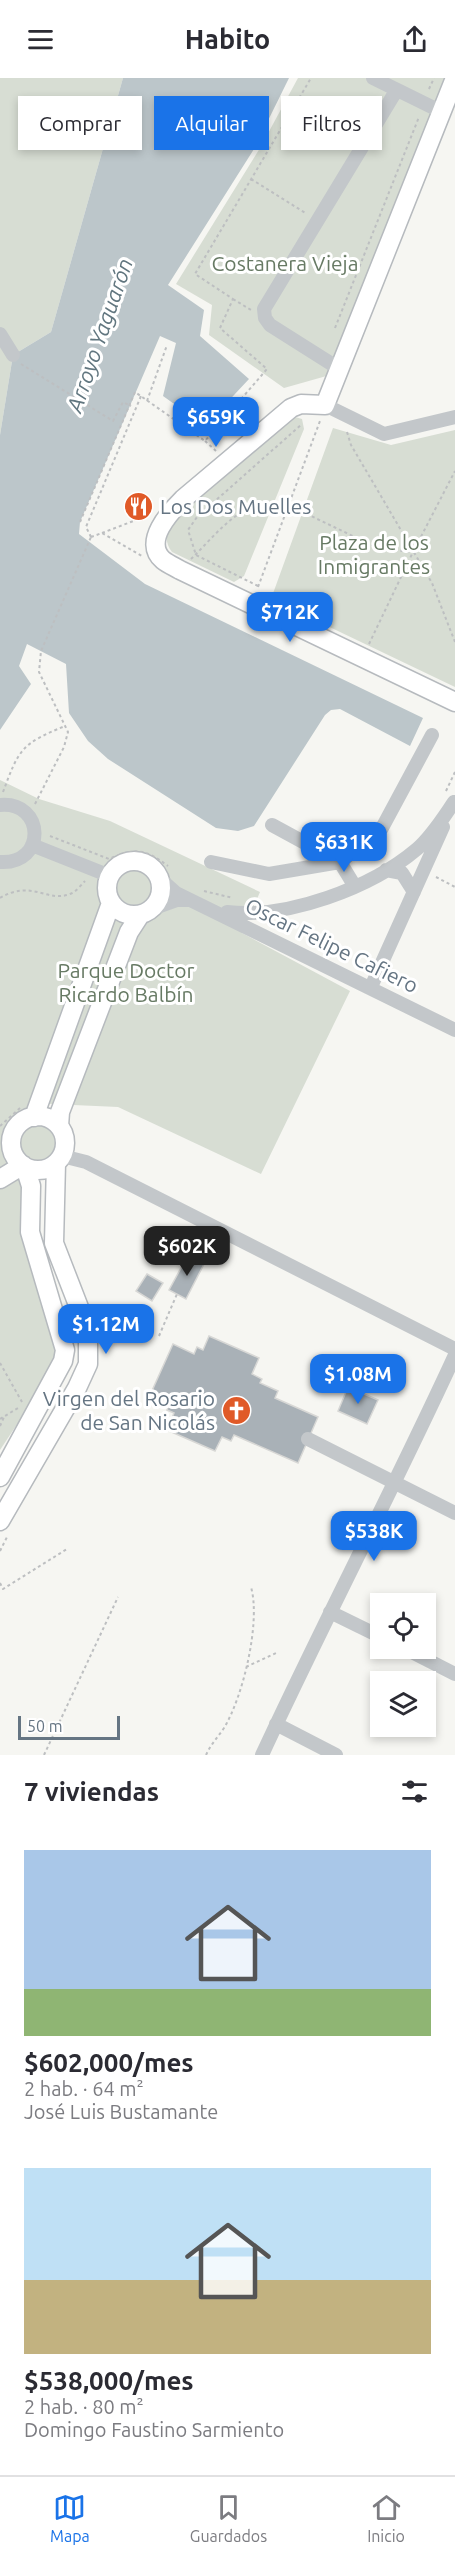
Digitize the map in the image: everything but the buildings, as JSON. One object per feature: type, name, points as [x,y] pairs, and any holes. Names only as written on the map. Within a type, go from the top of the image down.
[{"type":"main road","points":[[455,78],[433,108],[338,368],[333,408],[301,404],[291,408],[183,499],[170,512],[159,529],[159,554],[180,570],[255,595],[362,658],[455,702]]},
{"type":"main road","points":[[0,1521],[77,1388],[88,1364],[88,1340],[81,1310],[54,1243],[59,1159],[65,1140],[59,1126],[60,1112],[129,932],[159,897],[158,877],[147,864],[138,862],[122,864],[101,876],[111,903],[124,914],[146,912]]},
{"type":"main road","points":[[34,1117],[111,903]]},
{"type":"main road","points":[[0,1477],[63,1361],[65,1350],[30,1232],[31,1186],[24,1166],[6,1143],[20,1123],[34,1117],[50,1119],[59,1126]]},
{"type":"main road","points":[[0,1179],[24,1166],[44,1169],[59,1159]]},
{"type":"street","points":[[373,78],[433,108]]},
{"type":"street","points":[[338,368],[267,322],[264,309],[396,91]]},
{"type":"street","points":[[0,334],[16,359]]},
{"type":"street","points":[[333,408],[384,434],[455,417]]},
{"type":"street","points":[[211,862],[269,874],[340,862],[382,828],[432,735]]},
{"type":"street","points":[[0,862],[19,859],[32,845],[34,827],[25,811],[1,800]]},
{"type":"street","points":[[218,911],[257,914],[299,906],[354,885],[386,870],[418,849],[454,801]]},
{"type":"street","points":[[371,987],[454,801]]},
{"type":"street","points":[[272,825],[340,862],[354,885]]},
{"type":"street","points":[[32,845],[101,876]]},
{"type":"street","points":[[386,870],[402,873],[414,892]]},
{"type":"street","name":"Oscar Felipe Cafiero","points":[[158,877],[176,893],[218,911],[455,1030]]},
{"type":"street","points":[[146,912],[177,900],[190,900]]},
{"type":"street","points":[[59,1159],[86,1162],[455,1349]]},
{"type":"street","points":[[262,1755],[330,1612],[396,1483],[455,1355]]},
{"type":"street","points":[[308,1439],[455,1513]]},
{"type":"street","points":[[330,1612],[370,1632]]},
{"type":"street","points":[[426,1659],[455,1674]]},
{"type":"street","points":[[276,1724],[336,1755]]},
{"type":"path","points":[[267,322],[195,274],[311,78]]},
{"type":"path","points":[[335,328],[433,108],[432,78]]},
{"type":"path","points":[[251,179],[318,220]]},
{"type":"path","points":[[80,522],[135,393],[205,441],[267,369],[220,328],[233,299]]},
{"type":"path","points":[[147,401],[167,345]]},
{"type":"path","points":[[16,359],[113,421],[123,402],[131,406]]},
{"type":"path","points":[[91,537],[86,527],[141,396]]},
{"type":"path","points":[[302,423],[190,524],[189,538],[196,555],[255,595],[288,505],[333,408]]},
{"type":"path","points":[[333,408],[351,446],[432,583],[455,642]]},
{"type":"path","points":[[362,658],[455,471]]},
{"type":"path","points":[[180,570],[243,509],[275,501],[380,549],[413,552]]},
{"type":"path","points":[[32,808],[64,747],[68,732],[39,672],[41,651],[91,537],[149,515],[153,516]]},
{"type":"path","points":[[102,533],[146,558],[159,554]]},
{"type":"path","points":[[1,800],[16,758],[34,739],[65,726]]},
{"type":"path","points":[[423,870],[455,887]]},
{"type":"path","points":[[0,898],[10,892],[28,889],[60,896],[72,894],[101,876]]},
{"type":"path","points":[[159,1336],[177,1294]]},
{"type":"path","points":[[0,1363],[24,1405]]},
{"type":"path","points":[[0,1419],[24,1405],[29,1396]]},
{"type":"path","points":[[0,1426],[5,1416]]},
{"type":"path","points":[[332,1538],[339,1537]]},
{"type":"path","points":[[0,1583],[3,1589],[67,1548]]},
{"type":"path","points":[[206,1755],[213,1740],[224,1728],[238,1698],[254,1616],[255,1600],[251,1587]]},
{"type":"path","points":[[44,1755],[118,1596]]},
{"type":"path","points":[[245,1667],[276,1653]]},
{"type":"green space","points":[[0,78],[123,78],[118,96],[18,96],[18,150],[103,150],[51,332],[13,355],[0,435]]},
{"type":"green space","name":"Costanera Vieja","points":[[298,78],[446,78],[330,375],[284,388],[209,335],[212,305],[176,284],[259,150],[269,150],[269,131],[281,109],[281,150],[382,150],[382,96],[288,96]]},
{"type":"green space","points":[[292,416],[302,419],[304,429],[244,576],[234,582],[172,552],[167,538],[176,517]]},
{"type":"green space","name":"Plaza de los Inmigrantes","points":[[333,428],[391,445],[455,430],[455,687],[271,599]]},
{"type":"green space","name":"Parque Doctor Ricardo Balbín","points":[[0,780],[39,799],[110,821],[260,892],[242,933],[350,991],[261,1174],[118,1107],[29,1103],[27,1124],[46,1124],[57,1138],[55,1152],[50,1157],[43,1161],[24,1158],[21,1194],[25,1224],[57,1343],[53,1370],[0,1450]]},
{"type":"water","name":"Arroyo Yaguarón","points":[[123,78],[289,78],[269,119],[269,96],[154,96],[154,150],[253,150],[168,285],[204,310],[200,336],[249,379],[205,426],[163,396],[176,343],[160,336],[80,522],[79,534],[145,584],[423,718],[410,746],[340,709],[331,710],[325,715],[254,826],[238,831],[216,828],[108,759],[88,741],[69,713],[66,664],[27,644],[19,666],[31,684],[0,730],[0,435],[13,355],[51,332],[103,150],[142,150],[142,96],[118,96]]},
{"type":"place","name":"Los Dos Muelles","points":[[139,506]]},
{"type":"place","name":"Virgen del Rosario de San Nicolás","points":[[236,1410]]}]
